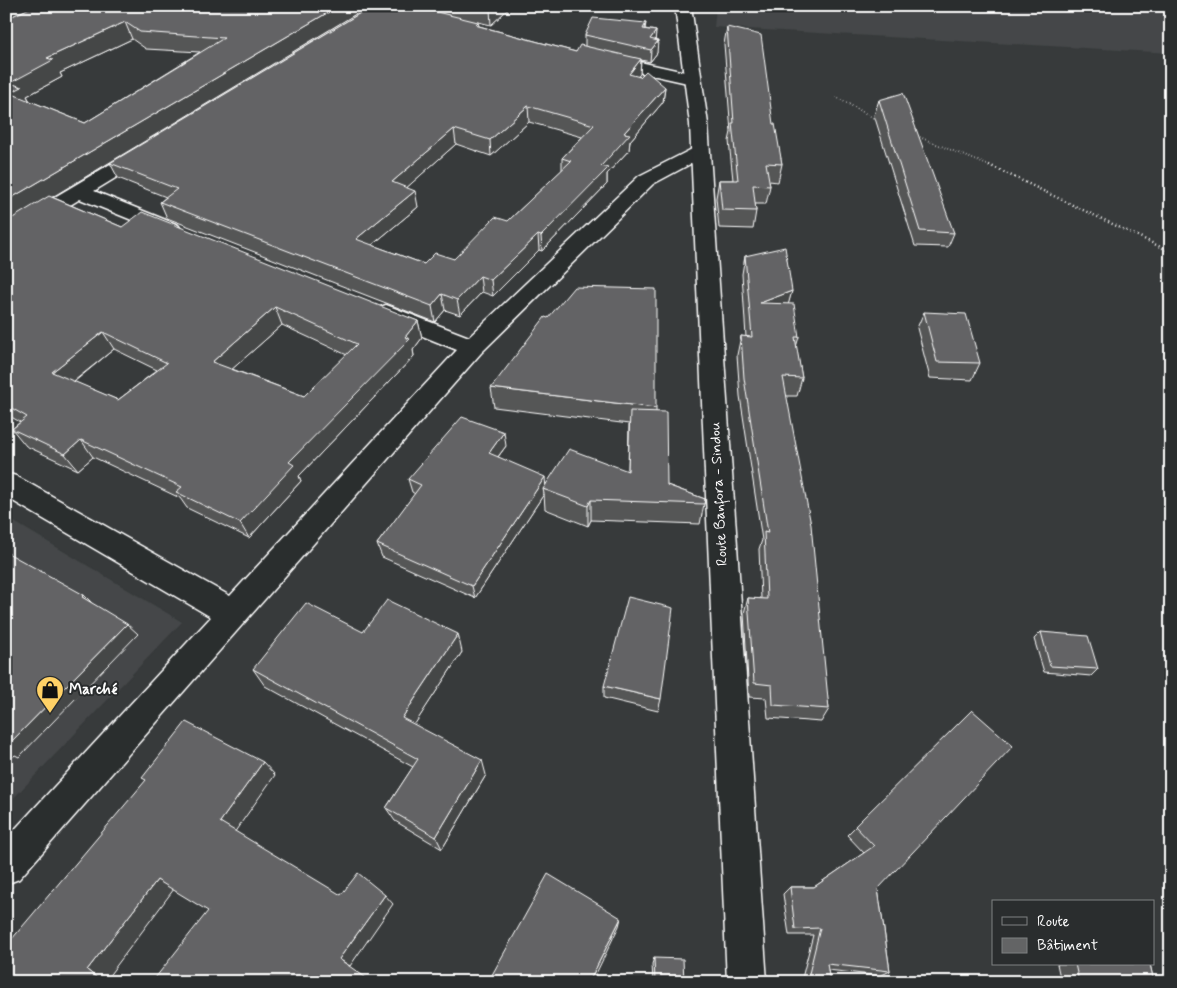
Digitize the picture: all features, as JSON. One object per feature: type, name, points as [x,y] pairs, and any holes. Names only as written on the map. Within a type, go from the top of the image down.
[{"type":"street","name":"Route Banfora - Sindou","points":[[683,6],[699,124],[747,982]]},
{"type":"street","points":[[586,54],[692,79]]},
{"type":"street","points":[[6,235],[163,141]]},
{"type":"street","points":[[6,866],[473,347],[646,180],[700,151]]},
{"type":"street","points":[[79,192],[189,235]]},
{"type":"street","points":[[363,304],[473,347]]},
{"type":"street","points":[[6,484],[232,613]]},
{"type":"path","points":[[836,97],[881,122]]},
{"type":"path","points":[[913,135],[957,150],[1119,231],[1171,252]]},
{"type":"shaded area","points":[[716,6],[1171,6],[1171,53],[714,27]]},
{"type":"shaded area","name":"Marché","points":[[6,517],[182,622],[6,806]]},
{"type":"building","points":[[34,6],[339,6],[6,201],[6,19]],"holes":[[[125,22],[140,32],[224,38],[85,123],[10,93],[22,87],[10,83],[53,60],[47,58]]]},
{"type":"building","points":[[372,6],[412,6],[478,22],[475,25],[576,52],[580,45],[641,59],[629,74],[640,77],[646,71],[665,87],[624,133],[630,134],[601,166],[608,168],[541,236],[538,235],[491,280],[480,276],[457,300],[442,294],[432,306],[160,202],[177,189],[110,163]],"holes":[[[528,106],[594,125],[562,158],[571,161],[508,221],[495,217],[454,259],[435,253],[424,264],[356,239],[415,191],[392,182],[454,129],[490,140]]]},
{"type":"building","points":[[477,6],[493,6],[490,9]]},
{"type":"building","points":[[593,18],[646,23],[643,29],[656,31],[650,39],[658,41],[651,50],[585,35]]},
{"type":"building","points":[[727,27],[761,35],[773,124],[775,124],[782,164],[766,163],[770,186],[753,185],[756,211],[722,210],[719,180],[738,180],[732,123],[734,123]]},
{"type":"building","points":[[903,93],[954,233],[920,231],[879,100]]},
{"type":"building","points":[[49,196],[122,227],[142,212],[418,321],[405,337],[410,339],[289,462],[294,465],[240,523],[176,492],[182,487],[81,440],[65,454],[12,429],[27,417],[6,405],[6,222]],"holes":[[[275,307],[357,344],[304,396],[212,362]],[[103,332],[167,363],[118,400],[52,372]]]},
{"type":"building","points":[[785,247],[792,291],[760,303],[794,304],[799,337],[795,337],[802,378],[783,377],[811,525],[829,709],[773,705],[772,685],[754,683],[748,598],[767,599],[764,532],[768,533],[744,378],[741,336],[752,337],[745,256]]},
{"type":"building","points":[[574,287],[656,289],[656,408],[491,388],[545,317],[548,318]]},
{"type":"building","points":[[924,312],[966,314],[980,363],[937,362]]},
{"type":"building","points":[[630,411],[666,412],[667,485],[705,499],[704,504],[591,500],[588,506],[543,489],[569,449],[628,471]]},
{"type":"building","points":[[462,417],[504,432],[489,453],[545,477],[472,586],[377,544],[421,485],[408,479]]},
{"type":"building","points":[[6,552],[84,595],[82,597],[127,624],[6,747]]},
{"type":"building","points":[[628,597],[673,608],[661,699],[604,686]]},
{"type":"building","points":[[387,600],[458,634],[402,718],[482,760],[436,837],[386,808],[418,759],[253,669],[306,603],[363,632]]},
{"type":"building","points":[[1041,632],[1088,636],[1098,669],[1050,666]]},
{"type":"building","points":[[972,710],[1013,746],[878,889],[890,971],[827,964],[830,982],[807,982],[820,928],[795,929],[790,887],[814,887],[874,846],[855,826]]},
{"type":"building","points":[[186,722],[263,762],[220,822],[341,895],[358,873],[385,895],[339,959],[372,982],[152,982],[208,911],[157,880],[87,970],[102,982],[6,982],[6,946],[146,780],[142,778]]},
{"type":"building","points":[[548,874],[621,918],[589,982],[488,982]]},
{"type":"building","points":[[654,958],[683,959],[684,982],[655,982]]},
{"type":"building","points":[[1075,966],[1150,966],[1154,982],[1079,982]]},
{"type":"place","name":"Marché","points":[[50,714]]}]
